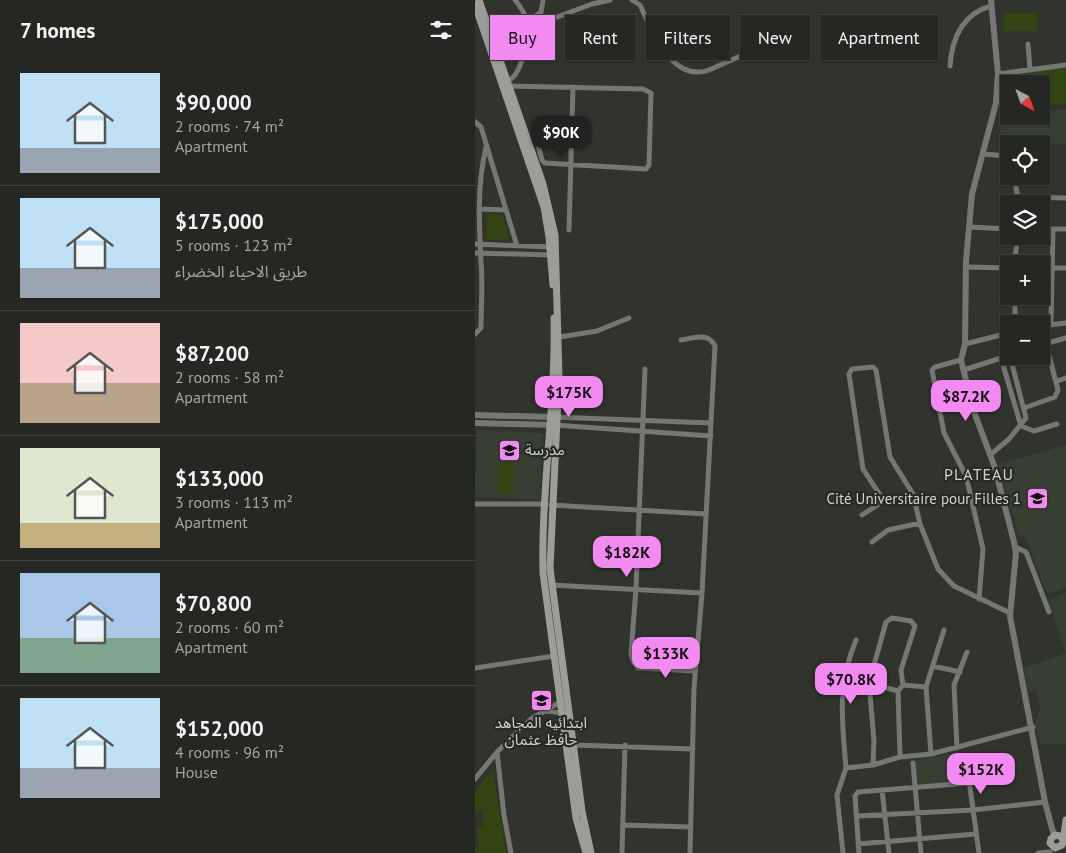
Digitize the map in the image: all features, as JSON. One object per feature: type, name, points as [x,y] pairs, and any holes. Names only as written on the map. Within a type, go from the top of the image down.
[{"type":"main road","points":[[479,0],[543,184],[556,246],[559,337],[555,421],[543,573],[554,656],[566,713],[576,818],[586,853]]},
{"type":"main road","points":[[475,5],[541,197],[551,251],[555,421]]},
{"type":"main road","points":[[549,505],[551,585],[564,701]]},
{"type":"main road","points":[[566,713],[574,744],[583,816],[591,853]]},
{"type":"main road","points":[[1050,852],[1050,843],[1065,821]]},
{"type":"main road","points":[[1060,853],[1065,821]]},
{"type":"main road","points":[[1055,835],[1060,836],[1062,843]]},
{"type":"main road","points":[[1050,843],[1055,848],[1062,843]]},
{"type":"street","points":[[538,15],[541,12],[543,0]]},
{"type":"street","points":[[555,16],[610,0]]},
{"type":"street","points":[[632,0],[640,5],[670,58],[692,72],[709,70],[740,56]]},
{"type":"street","points":[[518,1],[524,15]]},
{"type":"street","points":[[950,66],[954,38],[963,23],[991,3],[998,74],[996,103],[972,194],[966,267],[965,344],[961,360],[980,432],[990,455],[1015,547],[1010,613],[1033,727],[1045,802],[1055,835]]},
{"type":"street","points":[[1028,44],[1030,69]]},
{"type":"street","points":[[508,84],[521,60]]},
{"type":"street","points":[[998,74],[1066,65]]},
{"type":"street","points":[[508,84],[646,89],[651,92],[647,168],[543,162],[537,145]]},
{"type":"street","points":[[569,230],[573,87]]},
{"type":"street","points":[[475,122],[481,127],[517,246]]},
{"type":"street","points":[[475,334],[481,328],[477,244],[483,163],[487,147]]},
{"type":"street","points":[[982,154],[1000,155]]},
{"type":"street","points":[[1050,198],[1066,198]]},
{"type":"street","points":[[479,209],[506,210]]},
{"type":"street","points":[[969,227],[1000,229]]},
{"type":"street","points":[[1066,229],[1053,229],[1051,268],[1051,323],[1066,323]]},
{"type":"street","points":[[477,244],[517,246],[551,251]]},
{"type":"street","points":[[478,253],[551,251]]},
{"type":"street","points":[[966,267],[1000,268]]},
{"type":"street","points":[[1051,268],[1066,268]]},
{"type":"street","points":[[475,304],[481,304]]},
{"type":"street","points":[[559,337],[597,331],[629,318]]},
{"type":"street","points":[[681,340],[707,336],[715,346],[702,593],[695,671],[690,853]]},
{"type":"street","points":[[965,344],[1000,336]]},
{"type":"street","points":[[1050,342],[1066,338]]},
{"type":"street","points":[[964,370],[1000,358]]},
{"type":"street","points":[[961,360],[935,367],[932,370],[944,433],[966,476],[983,549],[979,598]]},
{"type":"street","points":[[1024,408],[1055,397],[1058,390],[1057,381],[1050,362]]},
{"type":"street","points":[[1003,365],[1021,426]]},
{"type":"street","points":[[990,455],[1021,426],[1025,418],[1012,365]]},
{"type":"street","points":[[862,515],[879,504],[882,498],[863,469],[849,374],[852,370],[873,367],[876,370],[890,457],[913,494],[920,523],[934,560],[943,575],[954,586],[1010,613]]},
{"type":"street","points":[[645,369],[636,588],[631,654],[638,668],[695,671]]},
{"type":"street","points":[[1057,381],[1066,378]]},
{"type":"street","points":[[475,415],[711,436]]},
{"type":"street","points":[[475,423],[642,420],[711,423]]},
{"type":"street","points":[[1021,426],[1033,431],[1057,424]]},
{"type":"street","points":[[475,504],[549,505],[706,514]]},
{"type":"street","points":[[872,542],[888,530],[920,523]]},
{"type":"street","points":[[1015,547],[1025,552],[1049,612]]},
{"type":"street","points":[[551,585],[636,588],[702,593]]},
{"type":"street","points":[[873,765],[874,741],[869,684],[886,622],[892,618],[911,621],[915,626],[901,670],[903,686]]},
{"type":"street","points":[[931,754],[926,687],[944,630]]},
{"type":"street","points":[[843,853],[837,795],[846,768],[841,699],[844,677],[855,640]]},
{"type":"street","points":[[957,748],[954,686],[967,652]]},
{"type":"street","points":[[475,668],[554,656]]},
{"type":"street","points":[[933,666],[960,672]]},
{"type":"street","points":[[844,677],[898,691]]},
{"type":"street","points":[[900,757],[898,691],[903,686],[926,687]]},
{"type":"street","points":[[475,779],[497,752],[525,724],[564,701]]},
{"type":"street","points":[[545,711],[566,713]]},
{"type":"street","points":[[846,768],[873,765],[900,757],[931,754],[1033,727]]},
{"type":"street","points":[[574,744],[693,749]]},
{"type":"street","points":[[622,853],[625,745]]},
{"type":"street","points":[[497,752],[504,815],[511,853]]},
{"type":"street","points":[[966,758],[979,853]]},
{"type":"street","points":[[913,763],[921,853]]},
{"type":"street","points":[[859,853],[857,793],[969,783]]},
{"type":"street","points":[[882,790],[889,853]]},
{"type":"street","points":[[857,816],[973,810],[1045,802]]},
{"type":"street","points":[[623,825],[691,827]]},
{"type":"street","points":[[859,844],[920,841],[977,834]]},
{"type":"street","points":[[1038,853],[1050,852]]},
{"type":"shaded area","points":[[1066,109],[1066,144],[1050,144],[1050,135],[1000,135],[1000,149],[997,149],[1002,125],[1050,125],[1050,111]]},
{"type":"shaded area","name":"مدرسة","points":[[477,430],[543,433],[540,500],[475,497]]},
{"type":"shaded area","name":"Cité Universitaire pour Filles 1","points":[[1066,445],[1066,587],[1051,593],[1046,591],[1024,535],[1019,536],[1018,534],[998,464]]},
{"type":"shaded area","points":[[1066,593],[1066,653],[1048,599]]},
{"type":"shaded area","points":[[1066,653],[1066,744],[1041,744],[1034,719],[1038,718],[1040,705],[1036,690],[1028,692],[1024,668]]},
{"type":"shaded area","points":[[952,753],[953,779],[951,784],[919,788],[914,761]]},
{"type":"green space","points":[[1004,13],[1038,13],[1037,31],[1003,31]]},
{"type":"green space","points":[[1066,68],[1066,103],[1050,105],[1050,75],[1028,75],[1028,72]]},
{"type":"green space","points":[[487,213],[502,215],[510,239],[486,240]]},
{"type":"green space","points":[[499,462],[514,462],[513,494],[498,493]]},
{"type":"green space","points":[[493,770],[506,853],[475,853],[475,851],[479,850],[477,829],[484,826],[482,810],[475,811],[475,790]]},
{"type":"place","name":"مدرسة","points":[[509,450]]},
{"type":"place","name":"Cité Universitaire pour Filles 1","points":[[1037,499]]},
{"type":"place","name":"ابتدائيه المجاهد حافظ عثمان","points":[[541,700]]},
{"type":"district","name":"PLATEAU","points":[[979,474]]}]
